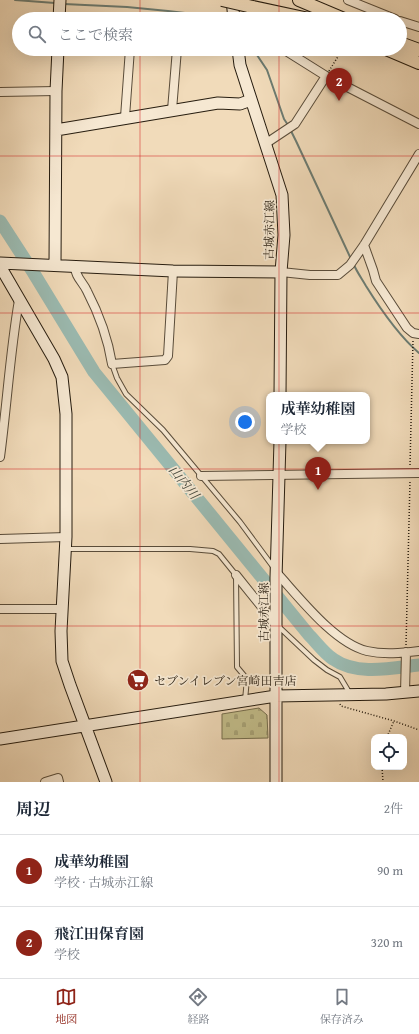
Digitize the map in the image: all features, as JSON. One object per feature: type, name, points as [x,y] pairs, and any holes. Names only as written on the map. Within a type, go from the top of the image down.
[{"type":"main road","points":[[222,0],[276,12]]},
{"type":"main road","points":[[299,0],[327,12]]},
{"type":"main road","points":[[407,49],[419,50]]},
{"type":"main road","points":[[407,56],[419,63]]},
{"type":"street","points":[[59,12],[60,0]]},
{"type":"street","points":[[232,0],[233,12]]},
{"type":"street","points":[[348,0],[378,12]]},
{"type":"street","points":[[407,23],[419,27]]},
{"type":"street","points":[[55,265],[56,91],[58,56]]},
{"type":"street","points":[[125,117],[129,56]]},
{"type":"street","points":[[172,110],[176,56]]},
{"type":"street","name":"古城赤江線","points":[[239,56],[240,65],[282,195],[284,235],[281,272],[280,392]]},
{"type":"street","points":[[294,56],[326,76],[419,124]]},
{"type":"street","points":[[265,144],[295,124],[326,76]]},
{"type":"street","points":[[0,92],[56,91]]},
{"type":"street","points":[[56,130],[125,117],[218,103],[240,104],[251,100]]},
{"type":"street","points":[[106,782],[62,661],[61,631],[66,549],[66,414],[62,377],[54,359],[19,300],[2,265],[55,265],[173,271],[281,272],[310,275],[338,275],[350,265],[364,245],[419,154]]},
{"type":"street","points":[[364,245],[376,281],[407,328],[416,333]]},
{"type":"street","points":[[75,266],[75,273],[87,290],[104,329],[112,364],[164,360],[168,356],[173,271]]},
{"type":"street","points":[[0,457],[19,300]]},
{"type":"street","name":"古城赤江線","points":[[276,782],[276,575],[280,444]]},
{"type":"street","points":[[201,476],[419,473]]},
{"type":"street","points":[[0,539],[66,536]]},
{"type":"street","points":[[236,575],[277,623]]},
{"type":"street","points":[[276,575],[330,630],[362,650],[381,653],[419,651]]},
{"type":"street","points":[[0,609],[63,609]]},
{"type":"street","points":[[405,693],[406,652]]},
{"type":"street","points":[[0,739],[276,696],[351,695],[419,691]]},
{"type":"street","points":[[45,782],[58,778],[59,782]]},
{"type":"lane","points":[[112,364],[117,378],[126,394],[163,430],[240,522],[276,575]]},
{"type":"lane","points":[[66,549],[190,549],[213,551],[219,554],[236,575],[237,667],[247,679],[245,700]]},
{"type":"lane","points":[[277,623],[314,660],[327,670],[340,677],[351,695]]},
{"type":"path","points":[[326,76],[338,56]]},
{"type":"path","points":[[406,652],[410,473],[416,333]]},
{"type":"path","points":[[335,695],[341,706],[394,721],[419,730]]},
{"type":"path","points":[[388,734],[394,721]]},
{"type":"path","points":[[382,770],[383,782]]},
{"type":"green space","points":[[259,708],[267,715],[268,738],[222,739],[222,714]]},
{"type":"waterway","points":[[15,0],[55,3]]},
{"type":"waterway","points":[[64,4],[127,7],[176,12]]},
{"type":"waterway","points":[[258,56],[267,70],[284,119],[288,125]]},
{"type":"waterway","points":[[290,129],[351,259]]},
{"type":"waterway","name":"山内川","points":[[0,221],[94,372],[309,635],[324,651],[333,659],[353,668],[375,670],[419,665]]},
{"type":"waterway","points":[[354,265],[390,322],[419,353]]},
{"type":"place","name":"飛江田保育園","points":[[339,101]]},
{"type":"place","name":"成華幼稚園","points":[[318,490]]},
{"type":"place","name":"セブンイレブン宮崎田吉店","points":[[138,680]]}]
